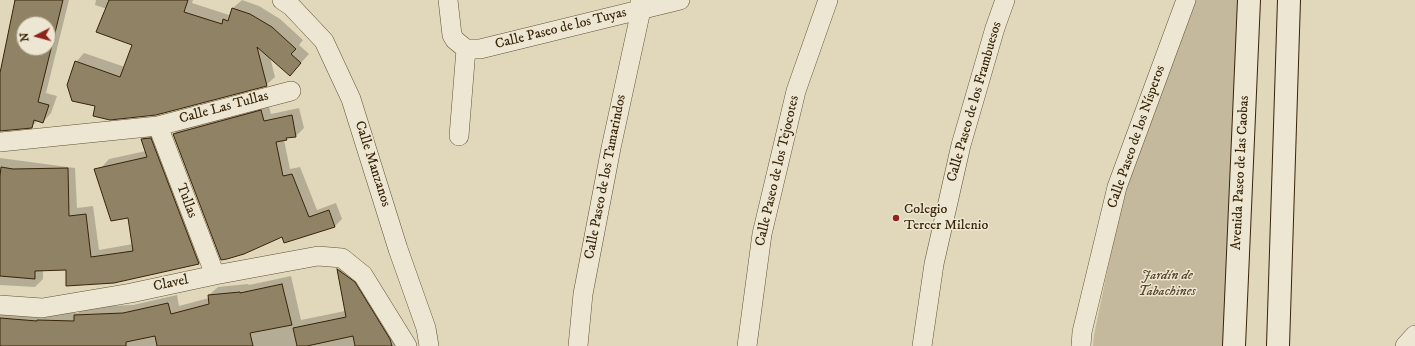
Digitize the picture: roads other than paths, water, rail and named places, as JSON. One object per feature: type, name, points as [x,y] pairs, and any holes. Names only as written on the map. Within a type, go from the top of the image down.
[{"type":"main road","name":"Avenida Paseo de las Caobas","points":[[1234,346],[1249,0]]},
{"type":"main road","points":[[1278,346],[1289,0]]},
{"type":"street","name":"Calle Manzanos","points":[[282,0],[292,6],[324,41],[351,99],[396,242],[426,328],[429,346]]},
{"type":"street","points":[[448,0],[452,34],[455,40],[466,49],[459,136]]},
{"type":"street","name":"Calle Paseo de los Tuyas","points":[[466,49],[480,50],[640,5],[680,0]]},
{"type":"street","name":"Calle Paseo de los Tejocotes","points":[[747,346],[762,234],[796,91],[828,0]]},
{"type":"street","name":"Calle Paseo de los Frambuesos","points":[[922,346],[934,264],[961,145],[995,28],[1005,0]]},
{"type":"street","name":"Calle Paseo de los Nísperos","points":[[1081,346],[1082,332],[1117,187],[1186,0]]},
{"type":"street","name":"Calle Paseo de los Tamarindos","points":[[578,346],[584,286],[640,5]]},
{"type":"street","name":"Calle Las Tullas","points":[[0,142],[158,126],[291,91]]},
{"type":"street","name":"Tullas","points":[[158,126],[215,275]]},
{"type":"street","name":"Clavel","points":[[0,305],[42,308],[131,293],[215,275],[318,256],[342,258],[363,275],[407,346]]},
{"type":"street","points":[[1405,346],[1415,335]]},
{"type":"place","name":"Colegio Tercer Milenio","points":[[896,218]]},
{"type":"park label","name":"Jardín de Tabachines","points":[[1167,284]]}]
